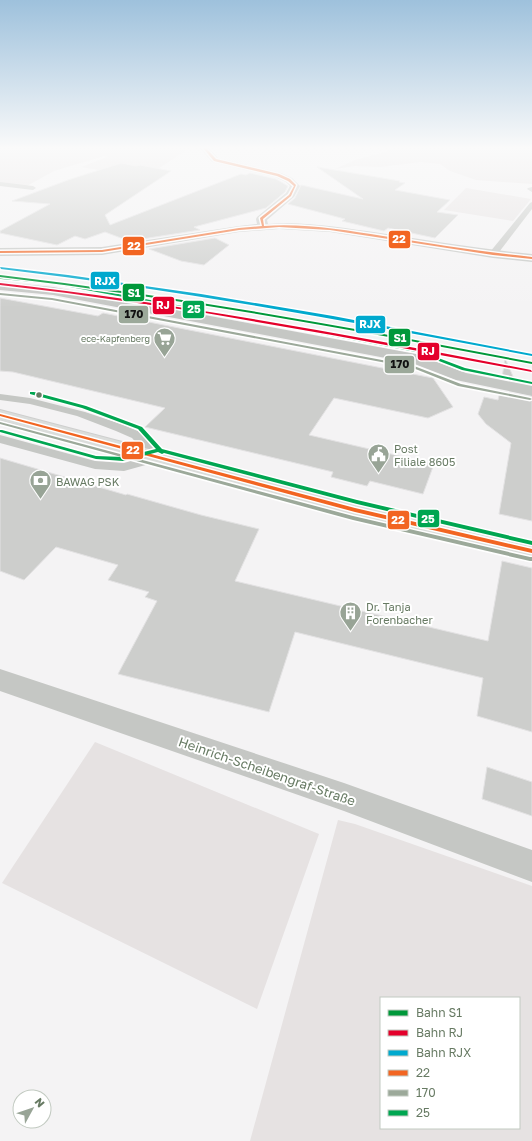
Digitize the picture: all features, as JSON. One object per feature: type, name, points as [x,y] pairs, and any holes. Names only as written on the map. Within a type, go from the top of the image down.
[{"type":"main road","points":[[0,416],[355,510],[532,550]]},
{"type":"street","points":[[263,226],[260,219],[282,201]]},
{"type":"street","points":[[0,252],[102,251],[263,226],[330,229],[493,254],[532,258]]},
{"type":"street","points":[[0,286],[53,291],[416,359],[462,377],[532,391]]},
{"type":"street","name":"Heinrich-Scheibengraf-Straße","points":[[0,680],[344,797],[532,866]]},
{"type":"lane","points":[[493,254],[532,204]]},
{"type":"lane","points":[[0,396],[30,401],[81,414],[120,428],[136,435],[156,458],[124,467],[95,465],[0,439]]},
{"type":"shaded area","points":[[453,201],[529,201],[513,221],[444,210]]},
{"type":"shaded area","points":[[95,742],[319,834],[257,1009],[2,883]]},
{"type":"shaded area","points":[[338,820],[355,824],[532,886],[532,1141],[250,1141]]},
{"type":"building","points":[[15,201],[126,201],[105,215],[110,225],[171,201],[274,201],[266,208],[194,227],[200,230],[129,241],[105,232],[85,239],[75,236],[57,245],[0,233],[0,231],[50,204]]},
{"type":"building","points":[[291,201],[449,201],[437,212],[458,215],[435,238],[388,228],[384,231],[342,221],[345,219],[288,204]]},
{"type":"building","points":[[215,238],[229,245],[204,265],[181,261],[149,249]]},
{"type":"building","name":"ece-Kapfenberg","points":[[0,298],[98,316],[103,313],[433,378],[453,407],[428,418],[334,398],[309,435],[434,464],[423,494],[370,481],[367,486],[331,477],[333,472],[145,427],[165,408],[13,372],[0,371]]},
{"type":"building","points":[[505,358],[515,381],[502,378]]},
{"type":"building","points":[[500,391],[532,397],[532,521],[499,514],[511,443],[486,424],[478,414],[484,397],[498,400]]},
{"type":"building","points":[[0,458],[126,495],[127,494],[201,515],[259,529],[235,581],[488,641],[502,561],[532,568],[532,732],[477,716],[483,678],[295,632],[269,712],[118,674],[157,601],[145,597],[149,592],[108,580],[118,565],[56,547],[24,580],[0,571]]},
{"type":"building","points":[[487,767],[532,782],[532,816],[482,799]]},
{"type":"rail line","name":"RJX","points":[[1,268],[201,295],[532,355]]},
{"type":"rail line","name":"S1","points":[[0,276],[200,303],[532,363]]},
{"type":"rail line","name":"RJ","points":[[0,284],[200,311],[531,371]]},
{"type":"transit line","name":"22","points":[[263,226],[261,219],[282,201]]},
{"type":"transit line","name":"22","points":[[0,252],[102,251],[239,229],[279,226],[330,229],[493,254],[532,258]]},
{"type":"transit line","name":"25","points":[[1,278],[54,283],[417,351],[464,369],[532,383]]},
{"type":"transit line","name":"170","points":[[0,294],[52,299],[414,367],[460,385],[530,399]]},
{"type":"transit line","name":"25","points":[[32,393],[84,407],[140,428],[162,453]]},
{"type":"transit line","name":"22","points":[[0,415],[355,510],[532,551]]},
{"type":"transit line","name":"170","points":[[0,423],[353,518],[530,559]]},
{"type":"transit line","name":"25","points":[[2,431],[96,457],[123,459],[158,450],[357,502],[532,543]]},
{"type":"place","name":"ece-Kapfenberg","points":[[165,358]]},
{"type":"place","name":"Post Filiale 8605","points":[[378,474]]},
{"type":"place","name":"BAWAG PSK","points":[[41,500]]},
{"type":"place","name":"Dr. Tanja Forenbacher","points":[[350,632]]}]
